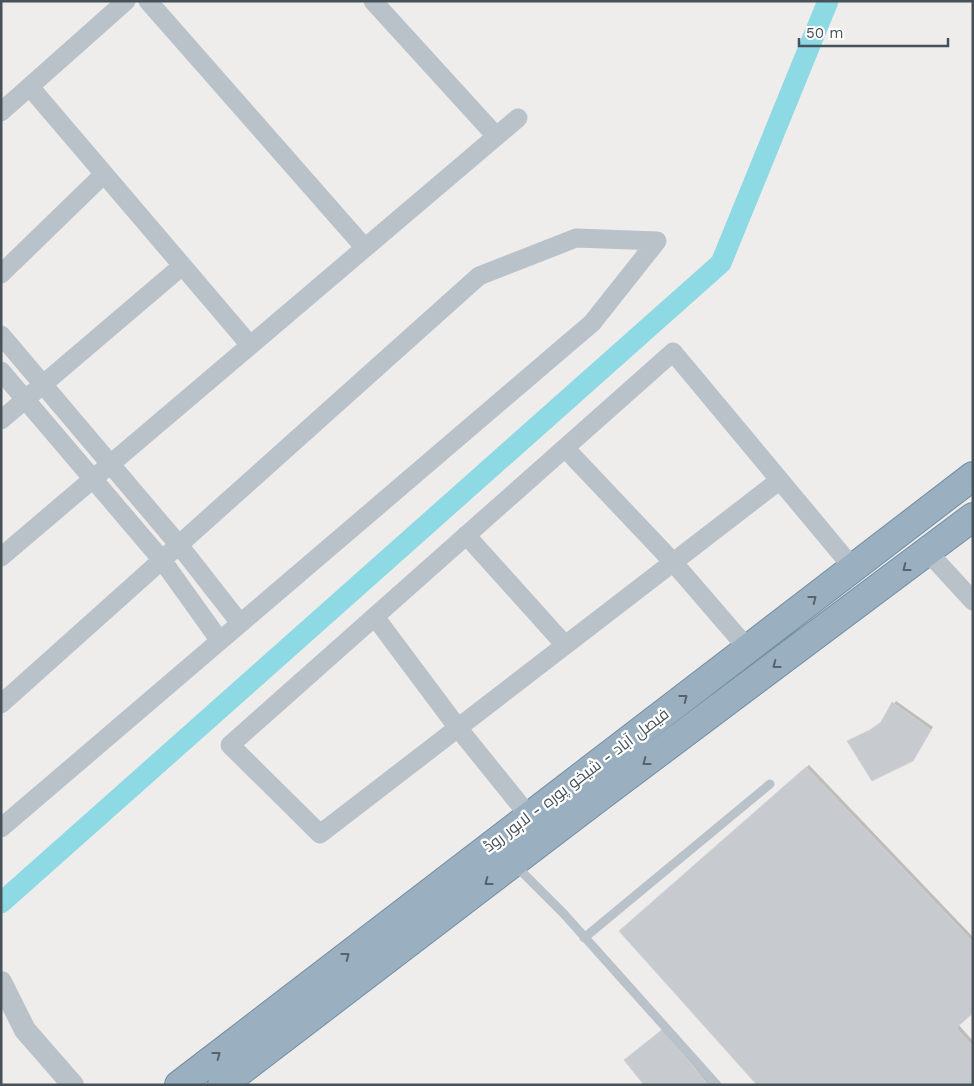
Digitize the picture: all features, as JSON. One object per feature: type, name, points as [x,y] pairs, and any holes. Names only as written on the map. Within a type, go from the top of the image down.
[{"type":"highway","name":"فیصل آباد - شیخو پورہ - لاہور روڈ","points":[[179,1085],[973,476]]},
{"type":"highway","name":"فیصل آباد - شیخو پورہ - لاہور روڈ","points":[[222,1085],[513,863],[973,518]]},
{"type":"street","points":[[1,112],[126,1]]},
{"type":"street","points":[[148,1],[365,248]]},
{"type":"street","points":[[372,1],[496,136]]},
{"type":"street","points":[[30,87],[250,345]]},
{"type":"street","points":[[1,557],[518,118]]},
{"type":"street","points":[[1,274],[104,174]]},
{"type":"street","points":[[1,704],[479,276],[576,238],[657,241],[592,323],[1,828]]},
{"type":"street","points":[[1,420],[182,266]]},
{"type":"street","points":[[1,335],[179,544],[240,623]]},
{"type":"street","points":[[780,480],[320,834],[230,745],[673,352],[780,480],[853,568]]},
{"type":"street","points":[[1,371],[162,560],[220,641]]},
{"type":"street","points":[[565,448],[673,562],[748,648]]},
{"type":"street","points":[[466,536],[565,645]]},
{"type":"street","points":[[927,551],[973,601]]},
{"type":"street","points":[[375,617],[458,728],[529,816]]},
{"type":"street","points":[[1,982],[25,1030],[73,1085]]},
{"type":"lane","points":[[584,938],[770,784]]},
{"type":"lane","points":[[513,863],[564,914],[717,1085]]},
{"type":"building","points":[[892,702],[931,730],[913,761],[872,781],[847,741],[870,730],[881,722]]},
{"type":"building","points":[[806,767],[973,942],[973,1013],[956,1028],[973,1046],[973,1085],[757,1085],[619,931]]},
{"type":"building","points":[[663,1029],[708,1085],[644,1085],[624,1060]]},
{"type":"waterway","points":[[1,903],[721,263],[828,1]]}]
